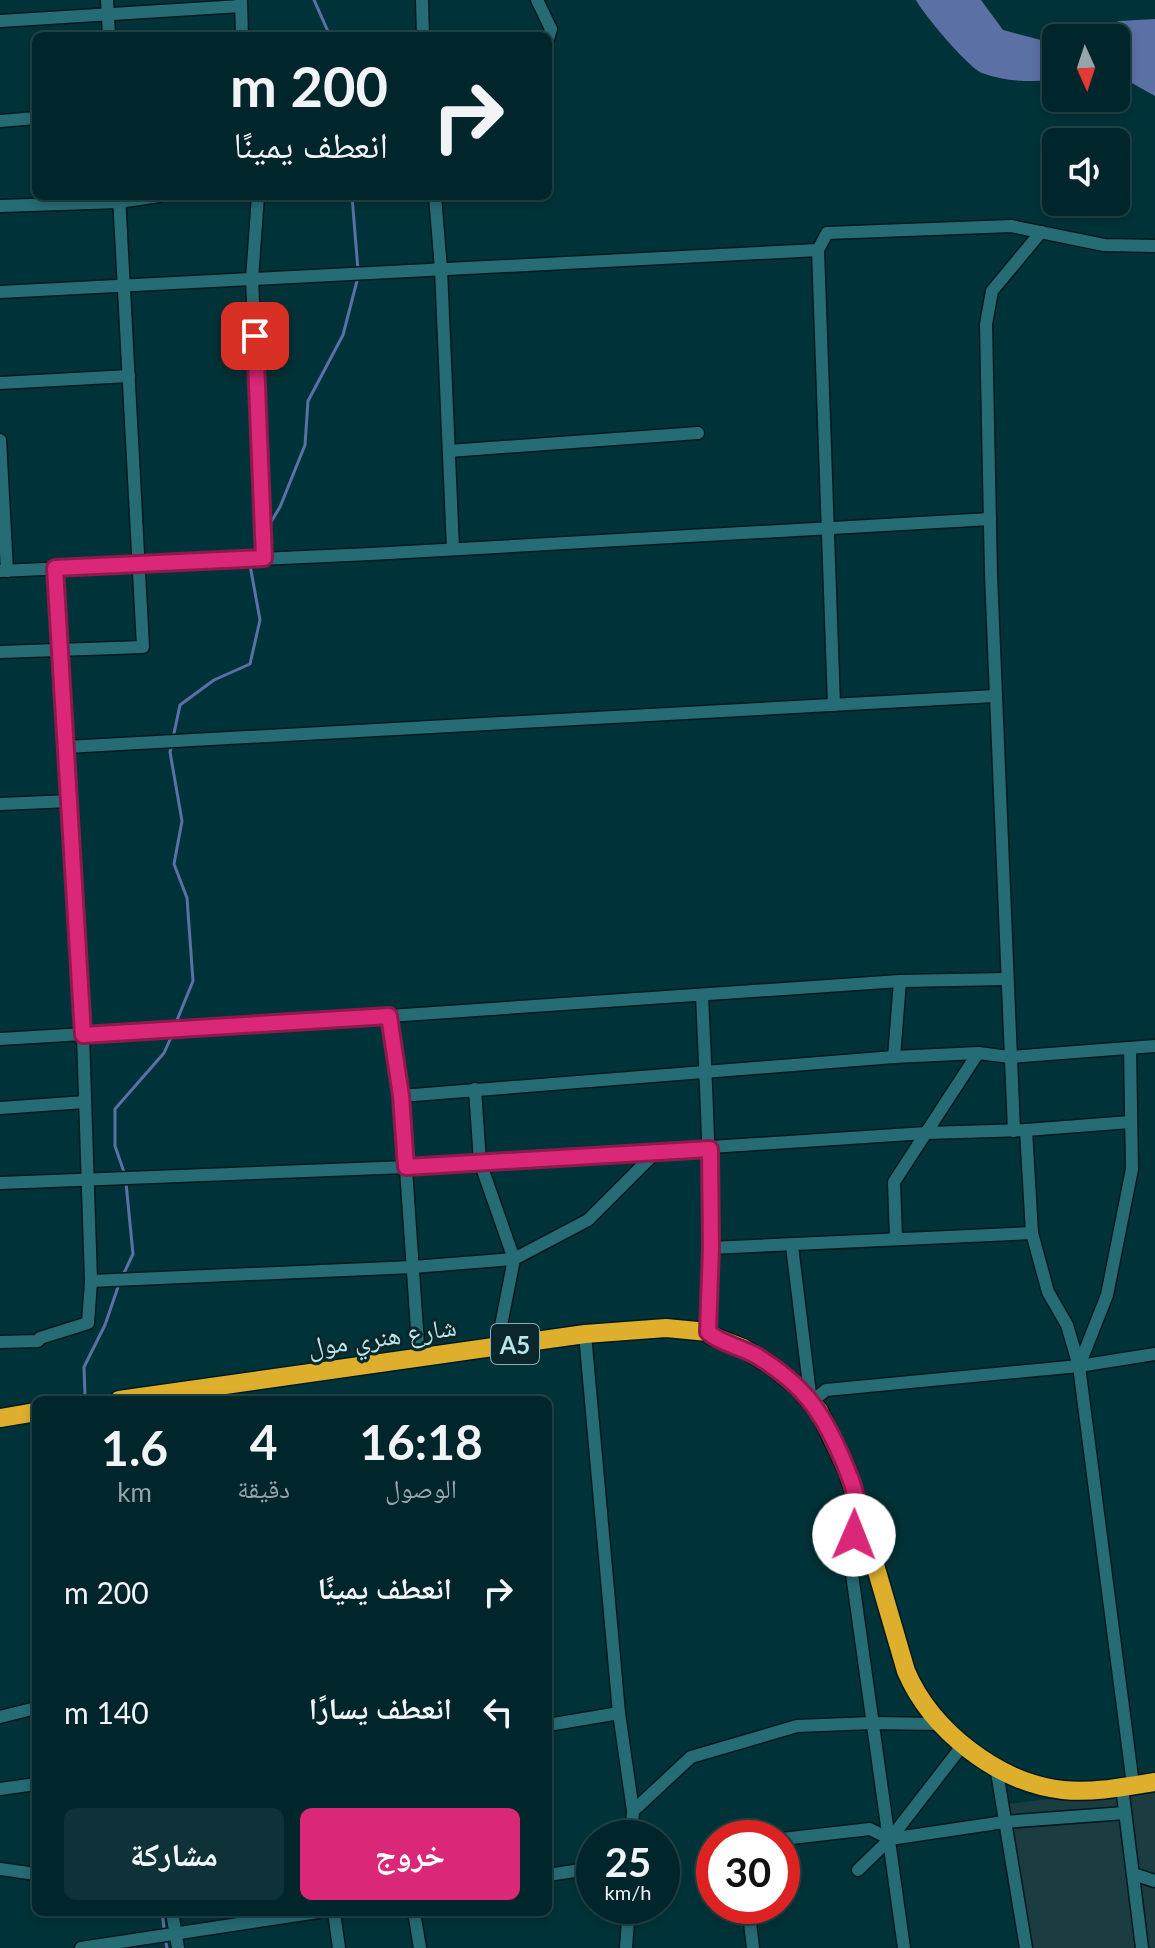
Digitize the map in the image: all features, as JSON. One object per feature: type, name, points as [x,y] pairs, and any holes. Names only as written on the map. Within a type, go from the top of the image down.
[{"type":"highway","name":"شارع هنري مول","points":[[148,1396],[585,1334],[666,1328],[708,1332],[772,1366],[811,1402],[828,1425],[848,1472],[906,1671],[922,1702],[939,1724],[962,1746],[996,1766],[1026,1780],[1060,1790],[1098,1791],[1155,1782]]},
{"type":"highway","points":[[0,1418],[32,1413]]},
{"type":"street","points":[[107,0],[109,32]]},
{"type":"street","points":[[422,0],[423,32]]},
{"type":"street","points":[[537,0],[550,32]]},
{"type":"street","points":[[0,21],[241,3],[242,32]]},
{"type":"street","points":[[0,121],[32,118]]},
{"type":"street","points":[[0,206],[102,200]]},
{"type":"street","points":[[0,652],[143,647],[119,200]]},
{"type":"street","points":[[258,200],[252,279],[264,558]]},
{"type":"street","points":[[435,200],[453,549]]},
{"type":"street","points":[[834,705],[818,250],[827,233],[1011,226],[1104,245],[1155,246]]},
{"type":"street","points":[[1041,232],[992,291],[986,324],[995,696],[1010,1057],[1032,1233],[1048,1292],[1067,1325],[1079,1366],[1127,1786],[1125,1813],[1142,1948]]},
{"type":"street","points":[[0,292],[818,250]]},
{"type":"street","points":[[0,383],[129,376]]},
{"type":"street","points":[[449,451],[698,433]]},
{"type":"street","points":[[0,440],[4,571],[990,519]]},
{"type":"street","points":[[0,1342],[38,1341],[88,1323],[91,1281],[83,1035],[55,568]]},
{"type":"street","points":[[66,747],[995,696]]},
{"type":"street","points":[[0,804],[70,801]]},
{"type":"street","points":[[0,1039],[900,981],[1006,979]]},
{"type":"street","points":[[894,1057],[900,981]]},
{"type":"street","points":[[702,995],[710,1149],[708,1332]]},
{"type":"street","points":[[389,1016],[401,1096],[419,1359]]},
{"type":"street","points":[[401,1096],[894,1057],[978,1053],[1010,1057],[1155,1046]]},
{"type":"street","points":[[1079,1366],[1107,1295],[1132,1169],[1130,1048]]},
{"type":"street","points":[[896,1238],[894,1182],[978,1053]]},
{"type":"street","points":[[475,1089],[480,1162],[514,1259],[497,1346]]},
{"type":"street","points":[[0,1108],[85,1102]]},
{"type":"street","points":[[0,1183],[406,1167],[1130,1122]]},
{"type":"street","points":[[91,1281],[413,1267],[514,1259],[588,1220],[656,1152]]},
{"type":"street","points":[[711,1248],[1032,1233]]},
{"type":"street","points":[[792,1246],[811,1402]]},
{"type":"street","points":[[585,1334],[619,1713],[632,1820]]},
{"type":"street","points":[[811,1402],[826,1390],[1079,1366],[1155,1354]]},
{"type":"street","points":[[857,1504],[851,1567],[904,1948]]},
{"type":"street","points":[[0,1717],[32,1709]]},
{"type":"street","points":[[552,1724],[619,1713]]},
{"type":"street","points":[[633,1811],[691,1757],[797,1726],[939,1724]]},
{"type":"street","points":[[858,1870],[890,1839],[962,1746]]},
{"type":"street","points":[[996,1766],[1026,1948]]},
{"type":"street","points":[[0,1789],[32,1785]]},
{"type":"street","points":[[800,1837],[870,1829],[890,1839],[1004,1822],[1125,1813]]},
{"type":"street","points":[[0,1869],[32,1873]]},
{"type":"street","points":[[552,1874],[576,1871]]},
{"type":"street","points":[[1133,1874],[1155,1881]]},
{"type":"street","points":[[173,1916],[178,1948]]},
{"type":"street","points":[[81,1948],[292,1916]]},
{"type":"street","points":[[335,1916],[339,1948]]},
{"type":"street","points":[[415,1916],[420,1948]]},
{"type":"street","points":[[626,1948],[628,1924]]},
{"type":"street","points":[[750,1924],[753,1948]]},
{"type":"shaded area","points":[[1155,1786],[1155,1948],[1031,1948],[1007,1804]]},
{"type":"water","points":[[916,0],[981,0],[1003,30],[1042,40],[1042,81],[1019,81],[982,73],[967,61]]},
{"type":"water","points":[[1155,19],[1155,96],[1130,82],[1130,24],[1111,24]]},
{"type":"waterway","points":[[314,0],[328,32]]},
{"type":"waterway","points":[[352,200],[358,270]]},
{"type":"waterway","points":[[268,527],[280,507],[305,445],[308,401],[343,335],[358,277]]},
{"type":"waterway","points":[[173,738],[180,705],[214,680],[250,664],[260,620],[250,565]]},
{"type":"waterway","points":[[172,745],[170,752],[182,821],[174,864],[187,898],[193,981],[175,1025]]},
{"type":"waterway","points":[[125,1175],[115,1146],[115,1109],[164,1053],[173,1033]]},
{"type":"waterway","points":[[124,1273],[133,1254],[126,1183]]},
{"type":"waterway","points":[[85,1396],[84,1367],[105,1325],[118,1287]]},
{"type":"waterway","points":[[162,1916],[164,1928]]},
{"type":"waterway","points":[[166,1943],[167,1948]]},
{"type":"route","points":[[255,336],[264,558],[55,568],[83,1035],[389,1016],[401,1096],[406,1167],[710,1149],[708,1332],[772,1366],[799,1388],[819,1411],[848,1472],[857,1504],[854,1535]]}]
